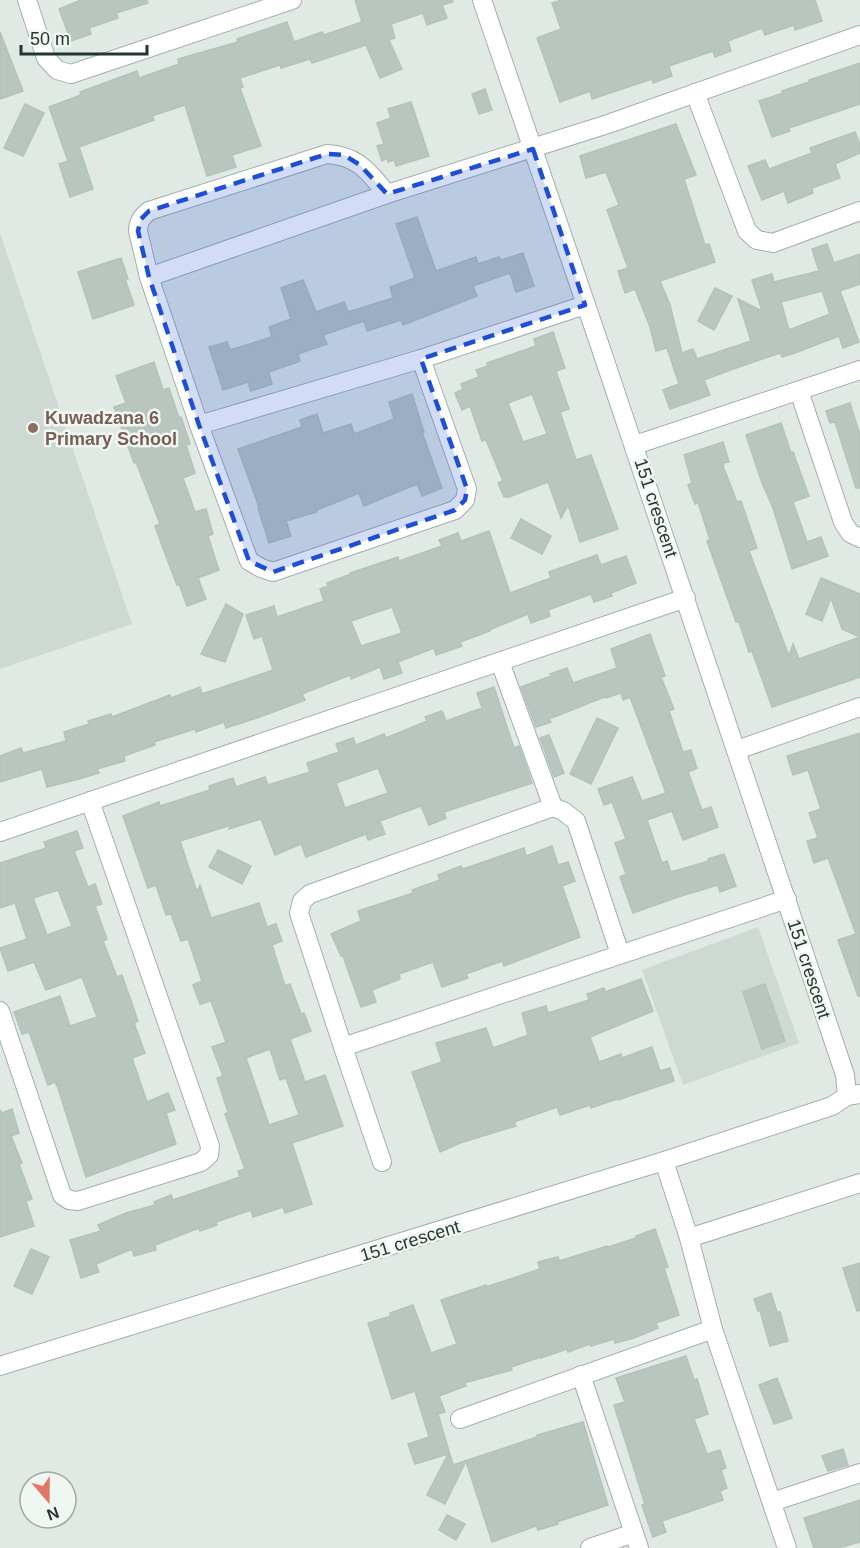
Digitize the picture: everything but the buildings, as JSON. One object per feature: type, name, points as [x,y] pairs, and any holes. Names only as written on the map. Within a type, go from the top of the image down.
[{"type":"street","points":[[27,0],[46,58],[57,70],[71,74],[292,0]]},
{"type":"street","name":"151 crescent","points":[[0,1366],[664,1161],[832,1106],[853,1095],[635,445],[482,0]]},
{"type":"street","points":[[149,277],[387,194],[533,149],[860,35]]},
{"type":"street","points":[[695,93],[747,231],[757,240],[773,243],[860,211]]},
{"type":"street","points":[[387,194],[360,165],[344,155],[327,154],[149,211],[141,219],[138,231],[149,277],[199,425],[249,561],[273,572],[455,510],[465,500],[466,489],[422,359]]},
{"type":"street","points":[[199,425],[422,359],[585,305]]},
{"type":"street","points":[[635,445],[860,370]]},
{"type":"street","points":[[799,391],[843,522],[850,533],[860,538]]},
{"type":"street","points":[[0,832],[686,598]]},
{"type":"street","points":[[500,662],[553,807]]},
{"type":"street","points":[[737,750],[860,707]]},
{"type":"street","points":[[0,1011],[62,1195],[69,1200],[78,1201],[201,1162],[208,1155],[210,1146],[90,801]]},
{"type":"street","points":[[382,1162],[298,913],[302,901],[310,894],[553,807],[563,811],[576,822],[620,954]]},
{"type":"street","points":[[343,1047],[787,899]]},
{"type":"street","points":[[664,1161],[689,1238],[713,1329],[788,1548]]},
{"type":"street","points":[[689,1238],[860,1183]]},
{"type":"street","points":[[460,1419],[713,1329]]},
{"type":"street","points":[[581,1375],[636,1541],[590,1548]]},
{"type":"street","points":[[772,1502],[860,1473]]},
{"type":"highlighted area","points":[[533,149],[585,305],[421,359],[467,489],[465,500],[455,510],[273,572],[249,561],[199,425],[149,277],[138,231],[141,219],[149,211],[327,154],[344,155],[360,165],[387,194]]},
{"type":"shaded area","name":"Kuwadzana 6 Primary School","points":[[0,233],[132,624],[0,669]]},
{"type":"shaded area","points":[[758,927],[799,1043],[683,1085],[642,970]]},
{"type":"place","name":"Kuwadzana 6 Primary School","points":[[33,428]]}]
